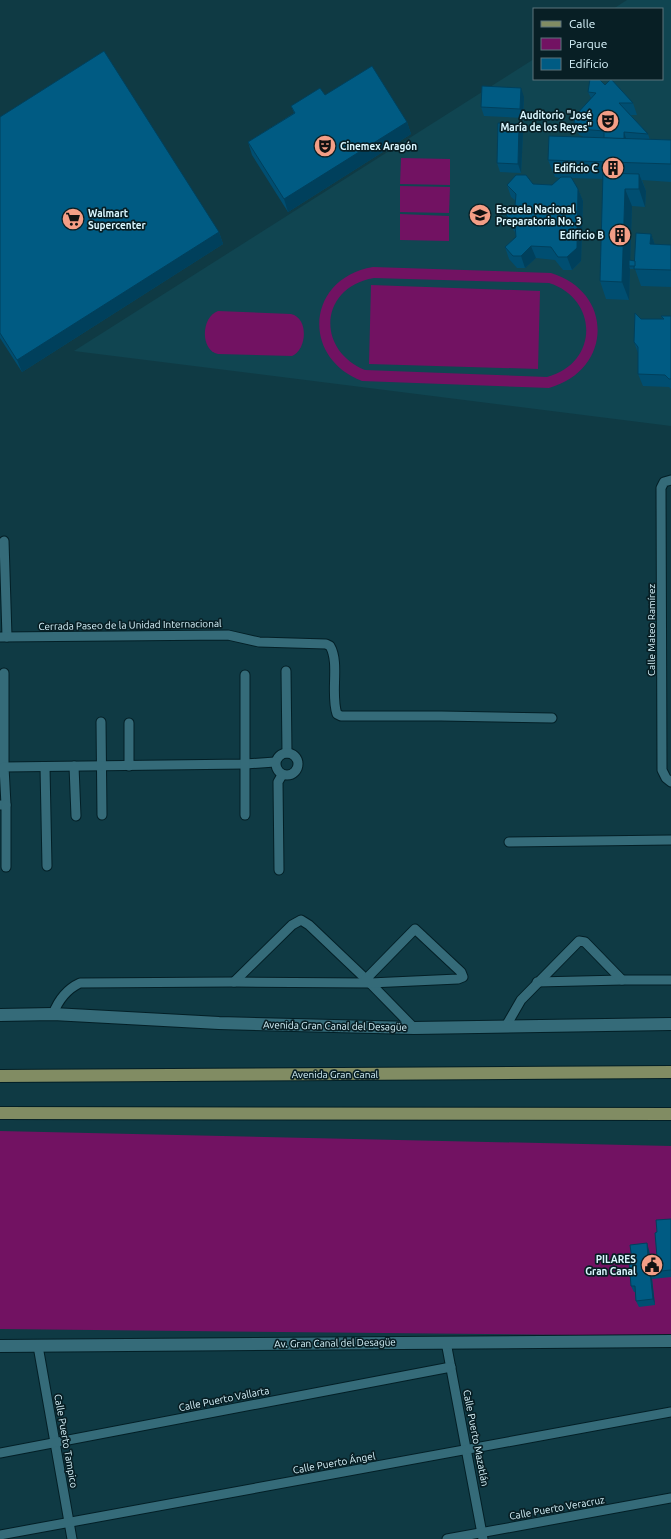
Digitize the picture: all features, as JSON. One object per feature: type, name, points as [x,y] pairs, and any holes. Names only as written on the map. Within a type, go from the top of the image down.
[{"type":"main road","name":"Avenida Gran Canal","points":[[0,1076],[671,1072]]},
{"type":"main road","points":[[0,1113],[671,1114]]},
{"type":"street","name":"Calle Mateo Ramírez","points":[[668,481],[662,488],[667,556],[667,630],[661,707],[662,770],[668,780]]},
{"type":"street","points":[[3,637],[4,541]]},
{"type":"street","name":"Cerrada Paseo de la Unidad Internacional","points":[[3,637],[228,635],[258,642],[322,644],[330,646],[333,654],[335,708],[337,714],[341,716],[552,718]]},
{"type":"street","points":[[286,671],[287,753]]},
{"type":"street","points":[[4,673],[3,804],[6,867]]},
{"type":"street","points":[[245,815],[246,675]]},
{"type":"street","points":[[661,707],[671,707]]},
{"type":"street","points":[[101,722],[102,815]]},
{"type":"street","points":[[129,723],[130,766]]},
{"type":"street","points":[[287,753],[297,759],[298,767],[294,774],[282,775],[276,770],[275,762],[280,755],[287,753]]},
{"type":"street","points":[[4,767],[245,764],[275,762]]},
{"type":"street","points":[[74,766],[76,816]]},
{"type":"street","points":[[45,767],[47,866]]},
{"type":"street","points":[[278,870],[278,782],[282,775]]},
{"type":"street","points":[[509,842],[670,841]]},
{"type":"street","points":[[234,982],[292,925],[301,920],[309,924],[414,1028]]},
{"type":"street","points":[[53,1014],[58,1002],[75,985],[80,984],[368,981],[458,979],[463,977],[463,974],[415,929],[368,981]]},
{"type":"street","points":[[506,1026],[521,1000],[537,982],[577,943],[582,940],[622,980]]},
{"type":"street","points":[[537,982],[671,980]]},
{"type":"street","name":"Avenida Gran Canal del Desagüe","points":[[0,1015],[53,1014],[219,1023],[414,1028],[671,1024]]},
{"type":"street","name":"Av. Gran Canal del Desagüe","points":[[0,1346],[671,1341]]},
{"type":"street","name":"Calle Puerto Mazatlán","points":[[446,1342],[483,1536]]},
{"type":"street","name":"Calle Puerto Tampico","points":[[38,1346],[72,1539]]},
{"type":"street","name":"Calle Puerto Vallarta","points":[[0,1453],[451,1367]]},
{"type":"street","name":"Calle Puerto Ángel","points":[[0,1535],[671,1412]]},
{"type":"street","name":"Calle Puerto Veracruz","points":[[447,1539],[483,1536],[671,1498]]},
{"type":"shaded area","name":"Escuela Nacional Preparatoria No. 3","points":[[627,0],[671,0],[671,426],[74,351],[533,60],[533,80],[663,80],[663,8],[615,8]]},
{"type":"green space","points":[[401,158],[450,159],[450,185],[400,184]]},
{"type":"green space","points":[[400,186],[450,187],[449,213],[400,212]]},
{"type":"green space","points":[[400,214],[449,216],[449,241],[400,240]]},
{"type":"green space","points":[[373,267],[551,273],[572,283],[586,296],[595,313],[598,331],[594,349],[585,365],[570,379],[549,388],[362,381],[342,370],[328,355],[321,337],[320,319],[324,302],[335,286],[351,274]],"holes":[[[374,278],[549,283],[565,291],[577,302],[584,316],[586,331],[584,345],[576,359],[564,370],[547,377],[365,370],[349,360],[338,348],[332,334],[330,320],[334,306],[343,293],[356,284]]]},
{"type":"green space","points":[[371,285],[540,291],[538,369],[369,364]]},
{"type":"green space","points":[[218,311],[291,314],[301,321],[303,327],[304,334],[301,347],[297,353],[292,356],[218,354],[212,351],[208,346],[205,333],[208,320],[212,314]]},
{"type":"green space","points":[[0,1131],[671,1146],[671,1336],[0,1329]]},
{"type":"building","points":[[104,51],[219,232],[17,360],[0,333],[0,117]]},
{"type":"building","points":[[372,66],[407,122],[284,199],[248,142],[295,113],[291,106],[320,88],[325,95]]},
{"type":"building","name":"Auditorio \"José María de los Reyes\"","points":[[590,80],[600,80],[605,85],[612,80],[633,103],[619,103],[648,134],[624,132],[624,139],[604,138],[604,131],[580,129],[580,124],[574,123],[575,116],[596,93],[588,92]]},
{"type":"building","points":[[482,86],[521,88],[520,109],[481,107]]},
{"type":"building","points":[[498,123],[519,124],[518,164],[497,163]]},
{"type":"building","points":[[549,136],[671,140],[671,164],[548,160]]},
{"type":"building","points":[[603,173],[639,174],[639,189],[625,189],[622,282],[600,281]]},
{"type":"building","points":[[516,175],[526,175],[533,184],[552,185],[561,177],[571,177],[578,189],[577,248],[567,257],[558,257],[551,247],[531,246],[521,256],[513,256],[505,247],[516,237],[515,225],[506,215],[515,207],[516,194],[507,185]]},
{"type":"building","points":[[636,233],[651,234],[650,244],[671,245],[671,270],[634,269]]},
{"type":"building","points":[[629,260],[635,261],[635,266],[629,266]]},
{"type":"building","points":[[635,313],[641,319],[664,319],[661,316],[671,316],[671,379],[665,375],[638,374],[638,347],[634,342]]},
{"type":"building","name":"PILARES Gran Canal","points":[[671,1219],[671,1270],[650,1272],[653,1299],[636,1301],[635,1286],[631,1286],[629,1261],[632,1260],[630,1245],[647,1243],[648,1258],[657,1257],[655,1233],[657,1232],[656,1220]]},
{"type":"place","name":"Auditorio \"José María de los Reyes\"","points":[[608,121]]},
{"type":"place","name":"Cinemex Aragón","points":[[325,146]]},
{"type":"place","name":"Edificio C","points":[[613,168]]},
{"type":"place","name":"Escuela Nacional Preparatoria No. 3","points":[[480,215]]},
{"type":"place","name":"Walmart Supercenter","points":[[73,219]]},
{"type":"place","name":"Edificio B","points":[[620,235]]},
{"type":"place","name":"PILARES Gran Canal","points":[[652,1265]]}]
